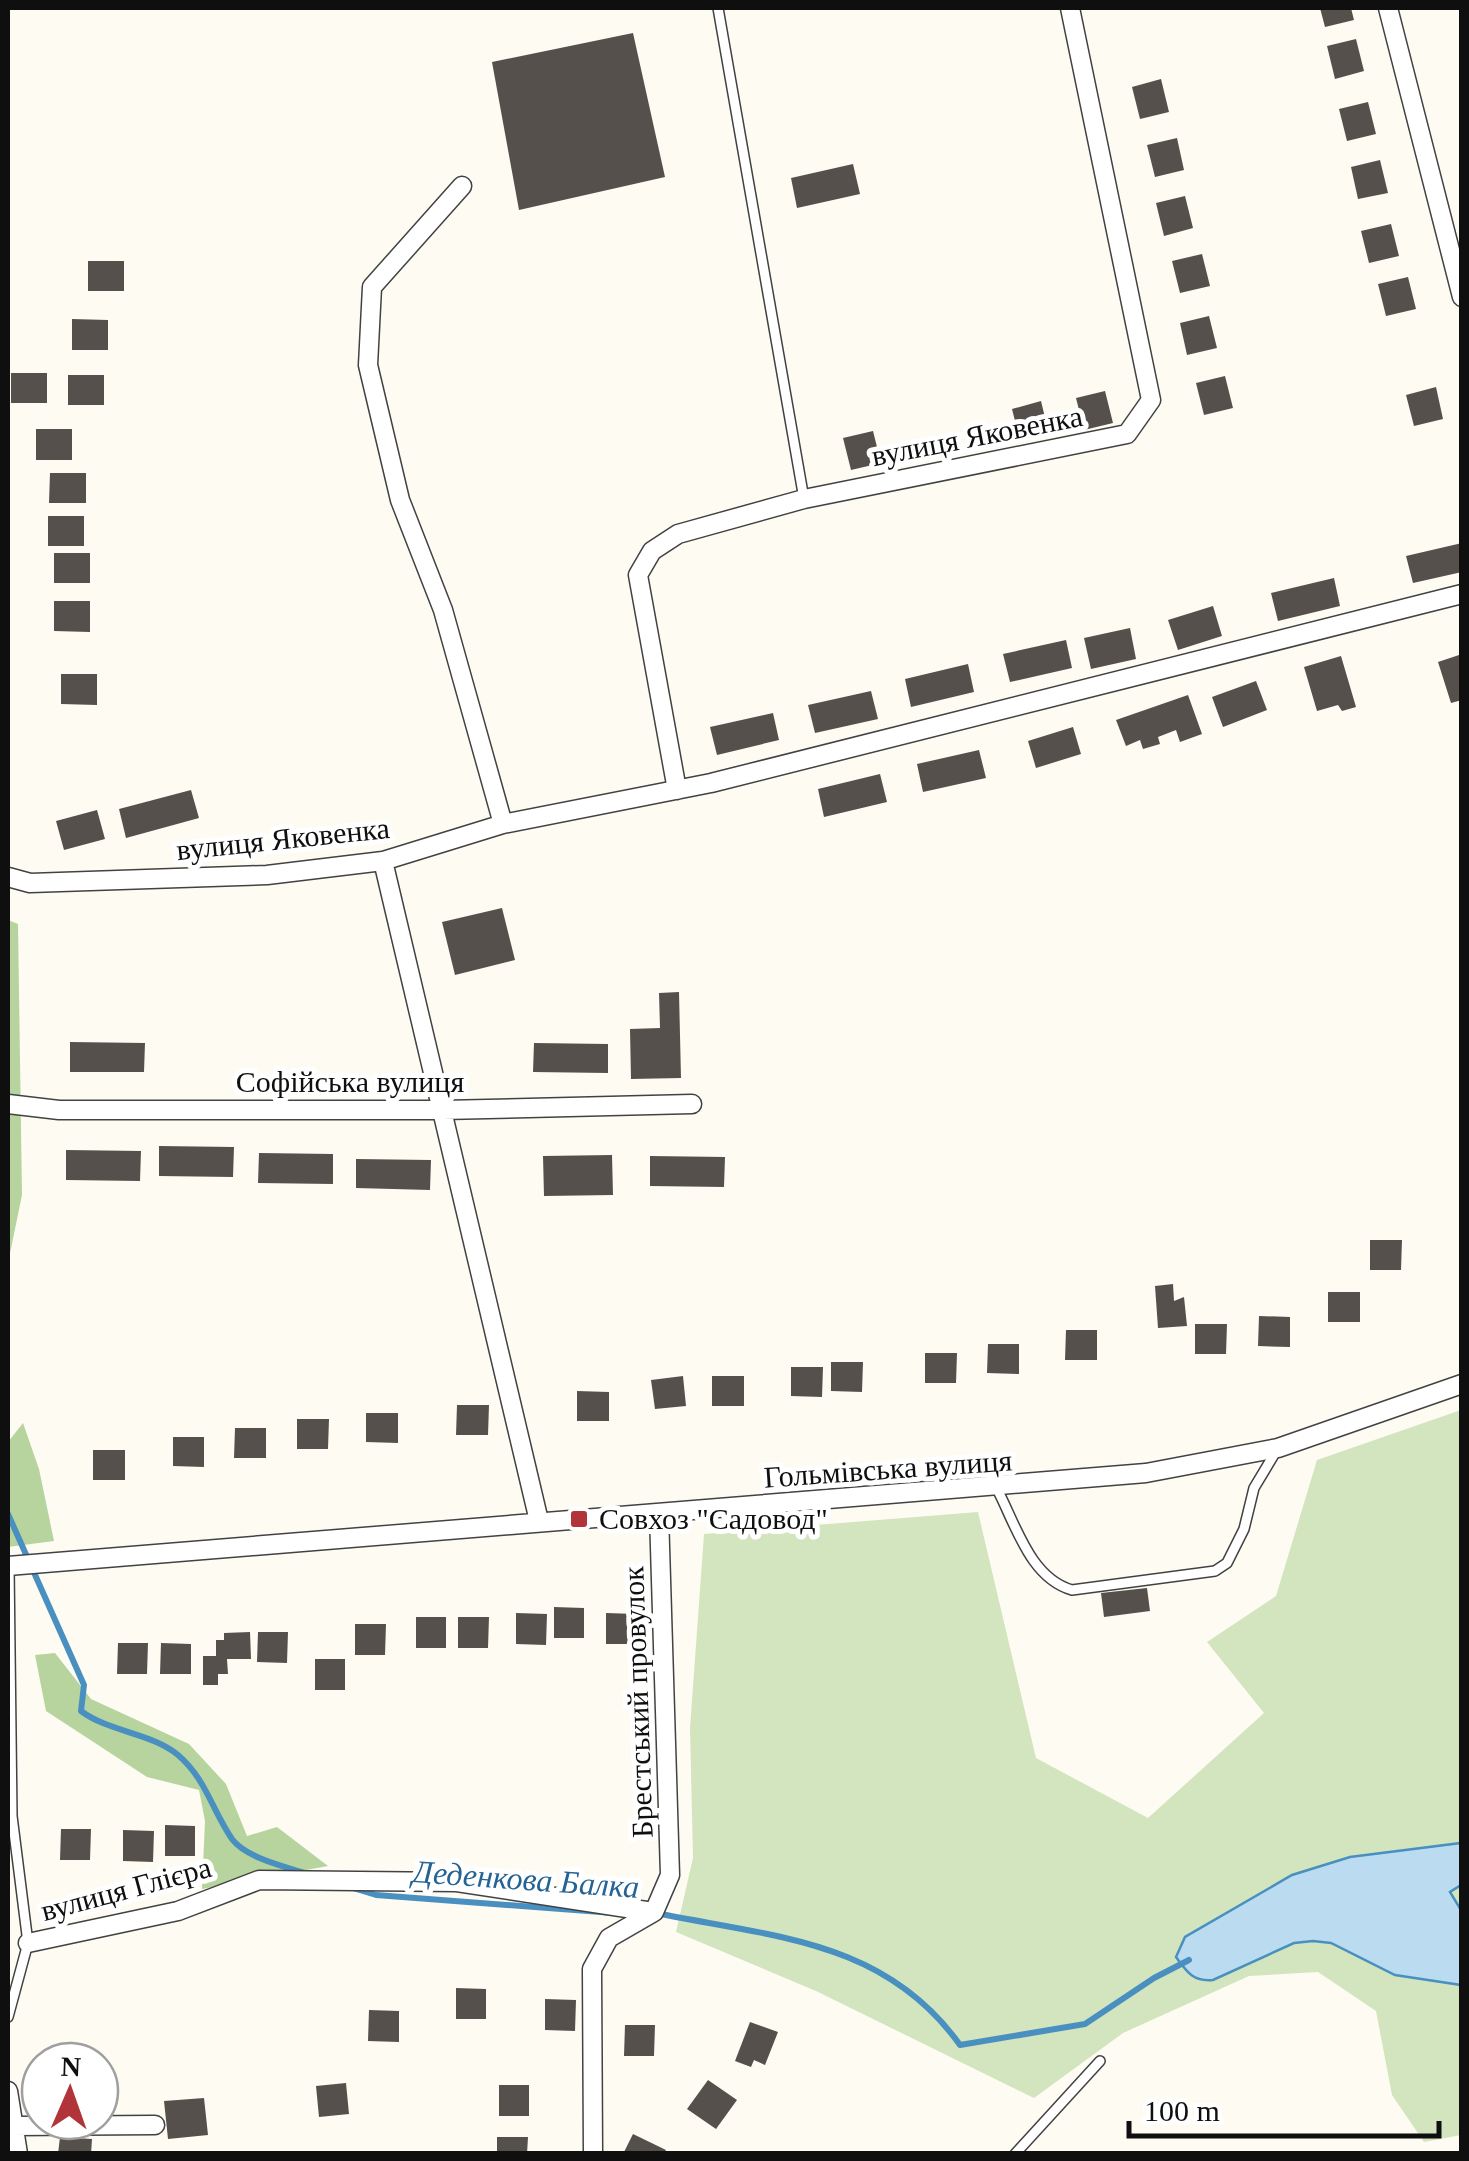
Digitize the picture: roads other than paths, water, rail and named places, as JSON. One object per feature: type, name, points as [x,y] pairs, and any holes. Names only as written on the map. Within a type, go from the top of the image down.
[{"type":"street","name":"вулиця Яковенка","points":[[677,790],[638,575],[652,551],[678,534],[804,498],[1128,434],[1142,418],[1151,400],[1070,8]]},
{"type":"street","points":[[1388,8],[1462,298]]},
{"type":"street","points":[[462,186],[372,287],[368,365],[400,500],[443,610],[503,824]]},
{"type":"street","name":"вулиця Яковенка","points":[[8,877],[30,883],[266,874],[384,861],[503,824],[677,790],[1462,594]]},
{"type":"street","points":[[384,861],[539,1521]]},
{"type":"street","name":"Софійська вулиця","points":[[8,1104],[58,1110],[443,1110],[692,1104]]},
{"type":"street","name":"Гольмівська вулиця","points":[[8,1566],[539,1521],[997,1489],[1146,1473],[1278,1448],[1462,1384]]},
{"type":"street","name":"Брестський провулок","points":[[654,1912],[670,1876],[659,1514]]},
{"type":"street","name":"вулиця Глієра","points":[[28,1943],[178,1911],[259,1880],[458,1882],[654,1912]]},
{"type":"street","points":[[593,2154],[592,1968],[609,1938],[654,1912]]},
{"type":"street","points":[[8,2091],[18,2154]]},
{"type":"street","points":[[13,2126],[155,2125]]},
{"type":"lane","points":[[718,8],[804,498]]},
{"type":"lane","points":[[997,1489],[1039,1570],[1053,1584],[1072,1590],[1216,1572],[1234,1555],[1254,1488],[1278,1448]]},
{"type":"lane","points":[[8,1566],[12,1816],[28,1943],[8,2017]]},
{"type":"lane","points":[[1015,2154],[1100,2062]]},
{"type":"water","points":[[1461,1843],[1461,1885],[1450,1892],[1461,1910],[1461,1985],[1395,1975],[1331,1943],[1313,1941],[1294,1943],[1213,1980],[1195,1978],[1176,1957],[1185,1937],[1292,1875],[1350,1857]]},
{"type":"waterway","name":"Деденкова Балка","points":[[8,1514],[84,1685],[81,1711],[178,1755],[195,1774],[238,1846],[267,1861],[308,1874]]},
{"type":"waterway","name":"Деденкова Балка","points":[[353,1888],[376,1895],[614,1913]]},
{"type":"waterway","name":"Деденкова Балка","points":[[656,1913],[784,1938],[862,1963],[897,1983],[930,2010],[960,2045],[1085,2024],[1154,1978],[1189,1960]]},
{"type":"place","name":"Совхоз \"Садовод\"","points":[[579,1519]]}]
